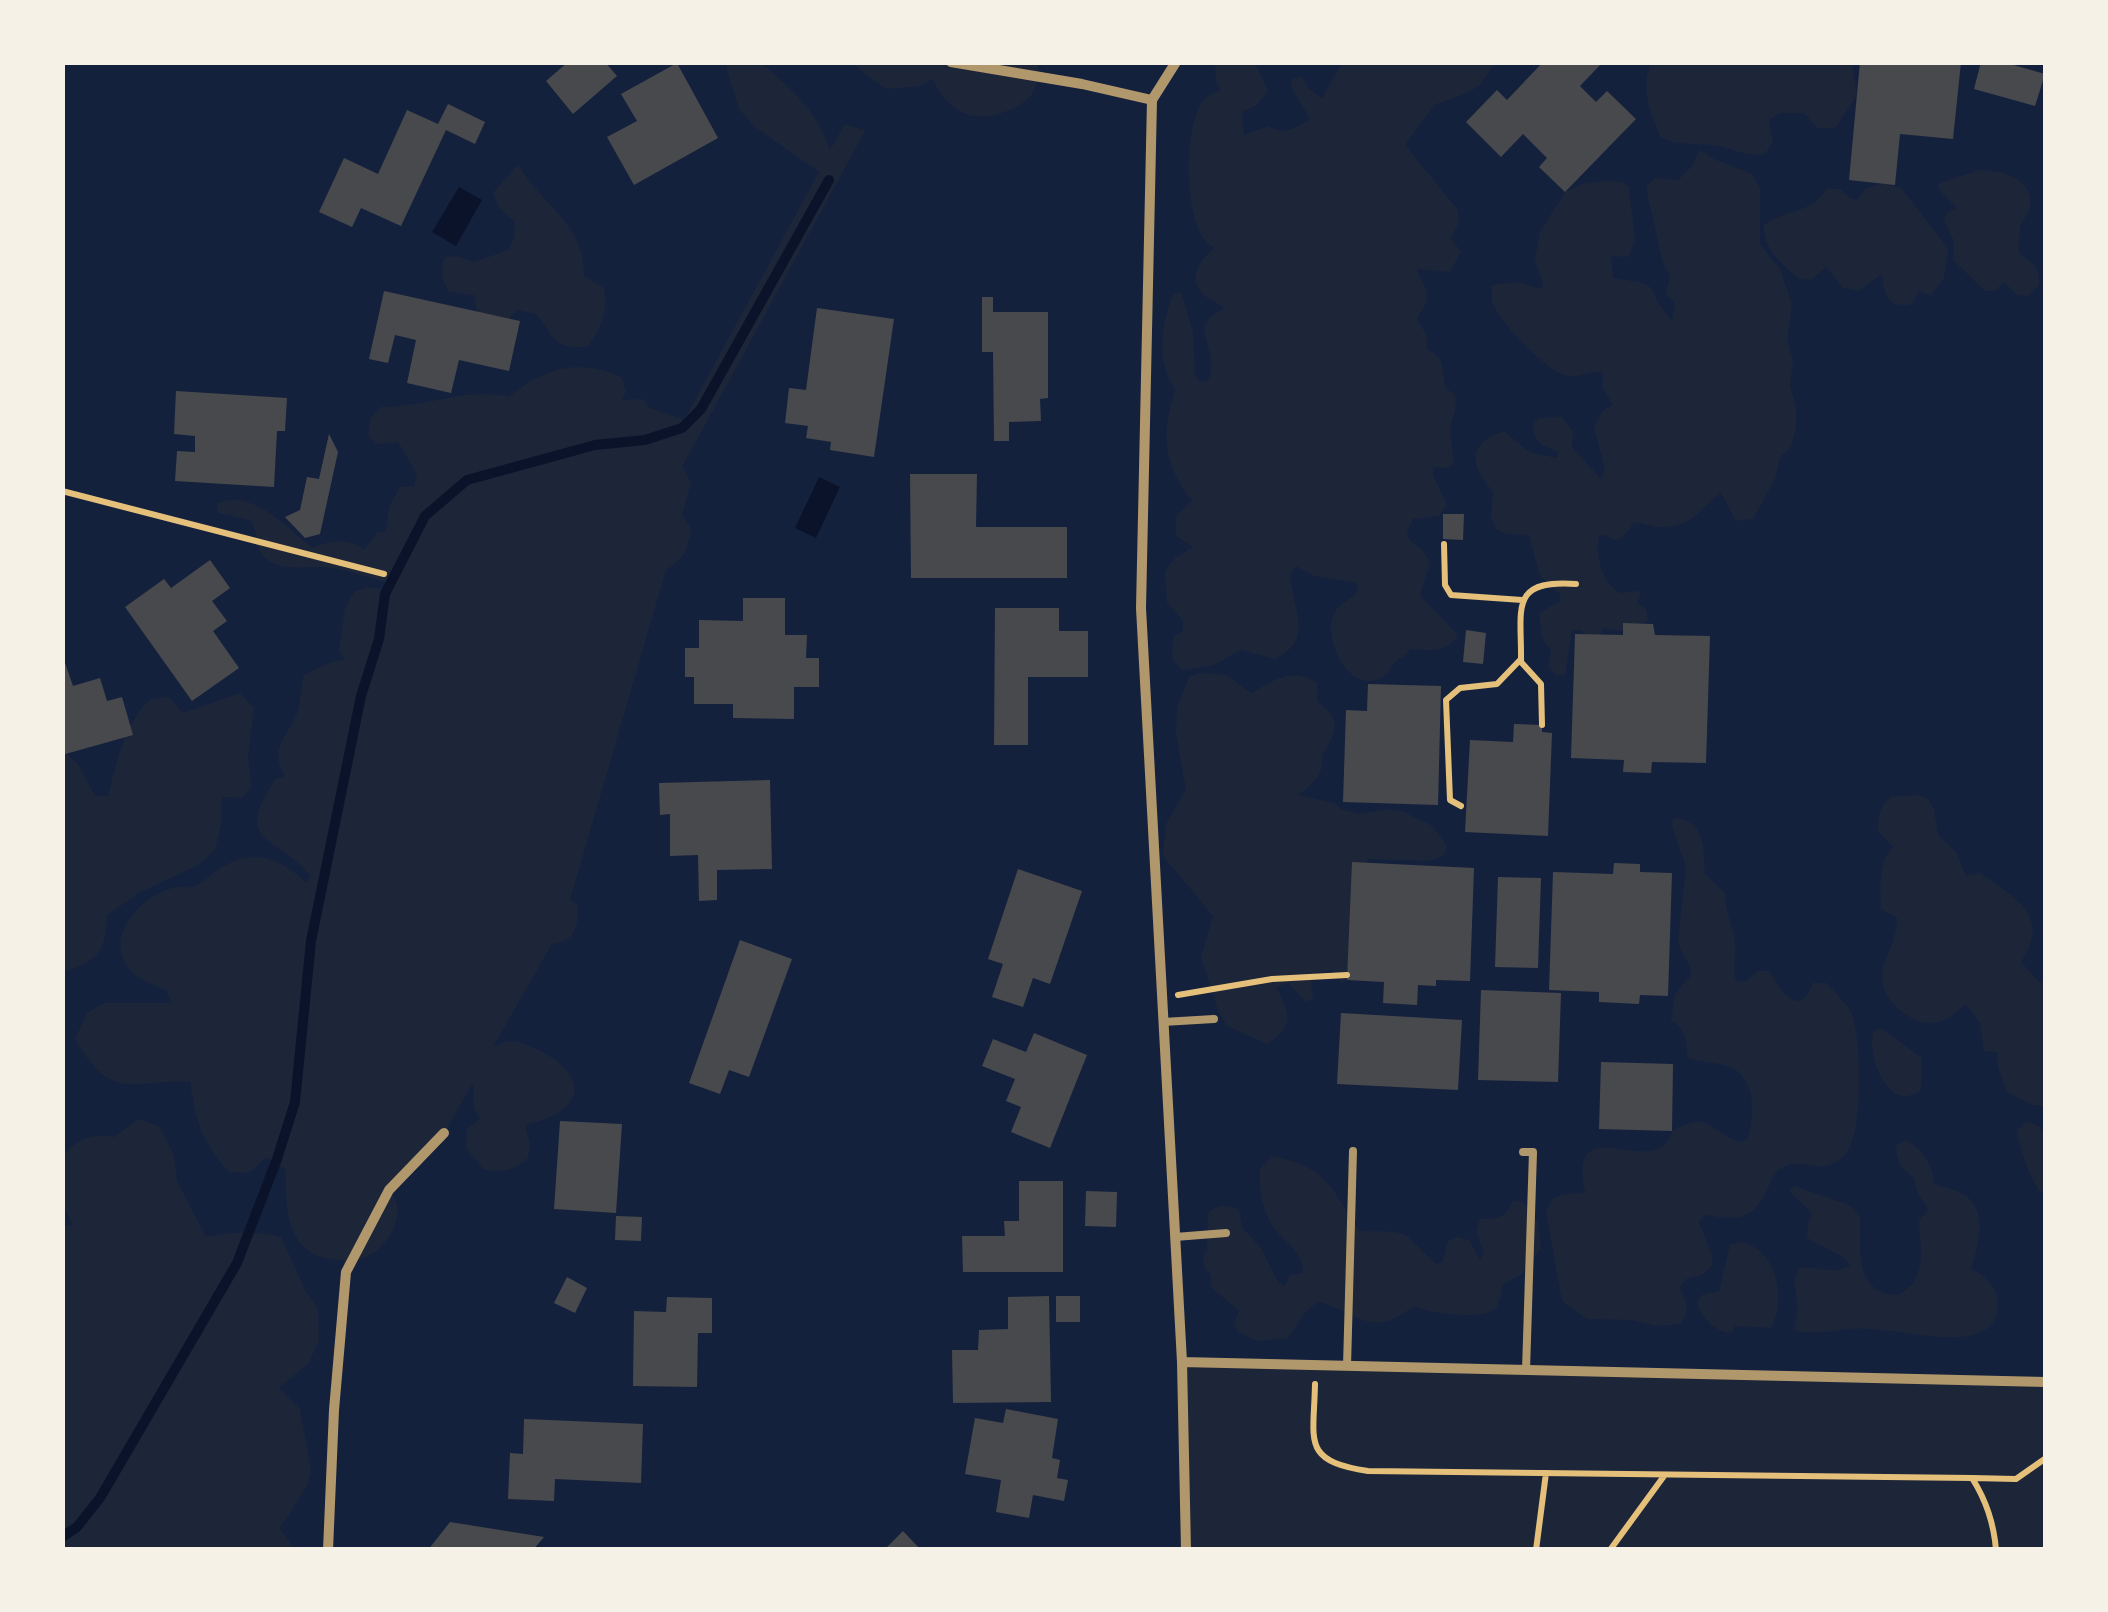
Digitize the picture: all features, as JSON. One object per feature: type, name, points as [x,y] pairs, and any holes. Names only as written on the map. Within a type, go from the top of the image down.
[{"type":"street","points":[[951,62],[1152,100]]},
{"type":"street","points":[[1176,62],[1152,100],[1141,608],[1182,1362],[1186,1550]]},
{"type":"street","points":[[328,1550],[334,1410],[346,1272],[389,1190],[444,1133]]},
{"type":"street","points":[[1182,1362],[2046,1382]]},
{"type":"lane","points":[[1164,1022],[1214,1019]]},
{"type":"lane","points":[[1347,1366],[1354,1151]]},
{"type":"lane","points":[[1523,1152],[1533,1152],[1526,1370]]},
{"type":"lane","points":[[1175,1237],[1226,1233]]},
{"type":"path","points":[[62,492],[384,574]]},
{"type":"path","points":[[1444,544],[1445,585],[1451,595],[1522,600]]},
{"type":"path","points":[[1542,725],[1543,692],[1521,659],[1522,600],[1544,585],[1576,584]]},
{"type":"path","points":[[1462,806],[1450,800],[1446,700],[1460,688],[1497,684],[1521,659]]},
{"type":"path","points":[[1162,998],[1246,982],[1347,974]]},
{"type":"path","points":[[1315,1366],[1316,1446],[1329,1463],[1368,1471],[2016,1479],[2046,1458]]},
{"type":"path","points":[[1536,1550],[1546,1473]]},
{"type":"path","points":[[1610,1550],[1664,1475]]},
{"type":"path","points":[[1972,1478],[1995,1530],[1996,1550]]},
{"type":"shaded area","points":[[1652,62],[1852,63],[1857,95],[1835,128],[1817,128],[1804,113],[1780,113],[1769,120],[1773,142],[1765,154],[1679,143],[1661,138],[1654,120],[1646,90]]},
{"type":"shaded area","points":[[725,63],[761,63],[811,112],[830,150],[845,124],[865,131],[682,467],[691,482],[682,515],[691,529],[690,536],[681,557],[666,570],[570,900],[577,904],[576,925],[566,940],[552,944],[493,1047],[512,1041],[539,1050],[568,1072],[574,1094],[559,1112],[525,1125],[530,1144],[528,1158],[512,1168],[490,1170],[483,1169],[466,1148],[467,1129],[480,1119],[474,1108],[473,1083],[444,1133],[389,1189],[397,1214],[386,1242],[371,1254],[353,1260],[346,1272],[343,1260],[311,1252],[294,1232],[287,1203],[286,1170],[267,1157],[248,1173],[229,1172],[201,1130],[190,1082],[137,1084],[112,1080],[88,1059],[75,1039],[87,1013],[104,1003],[172,1003],[166,990],[131,971],[121,953],[124,928],[152,897],[177,887],[195,886],[242,858],[276,862],[307,883],[310,875],[264,837],[258,828],[258,816],[275,779],[285,776],[279,751],[298,712],[304,675],[345,660],[339,650],[345,608],[355,591],[370,587],[385,590],[388,583],[334,568],[288,567],[271,562],[261,553],[250,520],[218,513],[217,503],[245,501],[257,506],[313,548],[339,541],[364,549],[378,532],[386,532],[389,507],[400,487],[414,486],[417,474],[398,442],[375,444],[368,435],[370,418],[381,407],[477,394],[509,397],[535,379],[563,369],[592,368],[622,378],[626,391],[622,400],[643,399],[648,407],[684,420],[819,172],[755,127],[739,109]]},
{"type":"shaded area","points":[[851,63],[1038,64],[1036,85],[1029,98],[999,114],[975,116],[955,109],[932,79],[920,86],[886,89]]},
{"type":"shaded area","points":[[1215,63],[1255,63],[1268,91],[1257,105],[1242,112],[1244,135],[1268,126],[1290,130],[1310,119],[1291,87],[1292,79],[1302,77],[1308,88],[1322,98],[1342,63],[1520,63],[1493,65],[1480,85],[1434,105],[1405,145],[1458,210],[1459,222],[1451,238],[1461,252],[1450,272],[1417,269],[1427,295],[1417,320],[1427,335],[1427,349],[1440,361],[1446,389],[1456,399],[1451,429],[1453,464],[1448,468],[1434,467],[1433,475],[1447,505],[1439,516],[1413,519],[1407,532],[1409,540],[1430,562],[1420,595],[1458,635],[1443,648],[1410,649],[1387,674],[1372,681],[1361,680],[1343,665],[1331,629],[1337,609],[1358,590],[1356,583],[1314,576],[1296,566],[1290,575],[1298,633],[1287,651],[1275,659],[1241,650],[1214,665],[1182,670],[1172,659],[1173,637],[1183,631],[1183,621],[1167,602],[1165,571],[1175,558],[1193,547],[1176,536],[1176,516],[1192,501],[1175,474],[1167,448],[1175,390],[1163,359],[1163,340],[1170,302],[1174,294],[1181,292],[1193,331],[1195,374],[1198,381],[1207,382],[1211,362],[1204,327],[1210,317],[1224,308],[1204,295],[1196,280],[1201,262],[1215,248],[1204,239],[1196,223],[1189,156],[1191,134],[1202,102],[1221,90]]},
{"type":"shaded area","points":[[1700,150],[1752,174],[1760,188],[1760,244],[1781,271],[1792,305],[1787,339],[1793,361],[1790,385],[1796,428],[1791,447],[1780,457],[1775,479],[1753,519],[1736,521],[1721,493],[1685,522],[1662,527],[1634,523],[1616,540],[1599,536],[1599,560],[1605,577],[1615,590],[1641,594],[1637,603],[1646,609],[1648,621],[1618,631],[1603,628],[1598,638],[1588,639],[1581,630],[1572,630],[1565,675],[1556,675],[1548,667],[1551,651],[1542,638],[1539,613],[1560,601],[1560,594],[1540,576],[1529,535],[1506,534],[1496,529],[1491,518],[1493,491],[1476,465],[1476,457],[1483,442],[1504,431],[1529,452],[1557,458],[1558,451],[1537,440],[1533,424],[1539,418],[1562,417],[1573,432],[1572,447],[1601,479],[1605,469],[1594,427],[1603,410],[1613,405],[1603,389],[1603,372],[1564,375],[1522,342],[1495,309],[1492,285],[1518,282],[1541,289],[1535,260],[1540,232],[1565,192],[1582,184],[1622,182],[1629,187],[1635,240],[1628,257],[1611,256],[1613,278],[1648,286],[1672,320],[1675,303],[1666,295],[1670,276],[1662,260],[1646,187],[1655,178],[1678,180],[1692,166]]},
{"type":"shaded area","points":[[518,164],[570,228],[583,258],[584,276],[604,288],[603,319],[587,347],[559,343],[536,314],[517,310],[508,320],[478,317],[474,295],[449,292],[445,283],[445,257],[457,256],[474,262],[508,250],[515,222],[500,209],[493,193]]},
{"type":"shaded area","points":[[1979,170],[2006,174],[2027,189],[2030,207],[2020,229],[2019,253],[2034,266],[2039,278],[2039,285],[2028,296],[2017,295],[2004,282],[1995,291],[1985,291],[1953,260],[1954,241],[1944,221],[1947,213],[1957,208],[1938,184]]},
{"type":"shaded area","points":[[1885,183],[1901,188],[1948,248],[1944,278],[1931,295],[1919,291],[1912,304],[1897,305],[1886,294],[1882,274],[1859,291],[1843,288],[1826,267],[1811,280],[1799,279],[1770,249],[1764,225],[1814,203],[1826,189],[1840,189],[1857,200],[1865,189]]},
{"type":"shaded area","points":[[459,187],[482,200],[456,246],[432,232]]},
{"type":"shaded area","points":[[819,477],[840,487],[816,538],[795,528]]},
{"type":"shaded area","points":[[1200,673],[1226,675],[1251,693],[1291,676],[1317,683],[1317,701],[1330,713],[1335,728],[1319,774],[1298,795],[1361,814],[1390,809],[1404,812],[1431,825],[1447,845],[1444,856],[1428,861],[1368,859],[1358,880],[1357,976],[1342,983],[1332,970],[1317,973],[1311,982],[1313,998],[1306,1002],[1288,983],[1276,987],[1288,1019],[1282,1031],[1267,1044],[1227,1026],[1219,1013],[1201,957],[1213,916],[1163,856],[1166,824],[1186,789],[1176,735],[1177,707],[1189,677]]},
{"type":"shaded area","points":[[240,693],[254,708],[248,758],[252,786],[242,798],[222,797],[215,850],[198,865],[139,893],[107,915],[105,938],[98,953],[85,964],[63,972],[62,750],[78,764],[95,796],[108,796],[128,732],[150,699],[169,697],[183,713]]},
{"type":"shaded area","points":[[1917,795],[1928,799],[1934,809],[1938,835],[1956,852],[1966,876],[1980,873],[2016,899],[2031,920],[2030,946],[2021,962],[2040,983],[2045,978],[2045,1106],[2032,1105],[2007,1092],[1997,1052],[1984,1051],[1980,1023],[1966,1004],[1951,1016],[1932,1023],[1899,1010],[1887,996],[1882,972],[1897,918],[1881,909],[1882,868],[1893,847],[1878,831],[1879,817],[1890,797]]},
{"type":"shaded area","points":[[1673,818],[1684,820],[1697,830],[1703,846],[1705,874],[1725,893],[1735,941],[1736,982],[1746,981],[1758,971],[1769,971],[1785,994],[1800,1001],[1813,983],[1826,983],[1851,1012],[1859,1064],[1855,1129],[1850,1146],[1835,1163],[1795,1164],[1780,1169],[1749,1213],[1735,1218],[1705,1215],[1699,1222],[1712,1255],[1712,1266],[1702,1275],[1686,1279],[1680,1288],[1687,1310],[1680,1324],[1657,1326],[1632,1320],[1587,1319],[1562,1301],[1546,1212],[1552,1199],[1585,1192],[1583,1166],[1589,1152],[1601,1148],[1650,1151],[1663,1146],[1672,1131],[1694,1122],[1708,1124],[1739,1142],[1747,1140],[1751,1121],[1752,1099],[1745,1079],[1729,1067],[1688,1058],[1683,1032],[1671,1021],[1675,994],[1691,975],[1678,942],[1686,867],[1672,826]]},
{"type":"shaded area","points":[[1881,1028],[1922,1058],[1921,1090],[1910,1096],[1890,1089],[1877,1068],[1873,1032]]},
{"type":"shaded area","points":[[139,1119],[159,1126],[174,1155],[177,1181],[206,1237],[243,1232],[281,1237],[306,1292],[318,1308],[319,1341],[308,1364],[279,1388],[300,1409],[311,1471],[307,1486],[280,1528],[294,1549],[63,1549],[62,1226],[73,1225],[63,1204],[63,1156],[79,1141],[114,1137]]},
{"type":"shaded area","points":[[2026,1121],[2045,1133],[2045,1193],[2035,1184],[2021,1147],[2017,1131]]},
{"type":"shaded area","points":[[1905,1140],[1926,1158],[1934,1184],[1957,1191],[1974,1205],[1980,1225],[1971,1269],[1993,1287],[1998,1308],[1994,1321],[1979,1333],[1951,1337],[1863,1329],[1794,1330],[1798,1309],[1794,1281],[1799,1268],[1838,1270],[1850,1265],[1843,1257],[1807,1238],[1812,1215],[1790,1191],[1794,1186],[1849,1205],[1860,1215],[1862,1267],[1873,1287],[1898,1295],[1915,1280],[1921,1253],[1919,1220],[1929,1210],[1918,1194],[1914,1178],[1898,1160],[1896,1145]]},
{"type":"shaded area","points":[[1272,1156],[1317,1173],[1360,1231],[1404,1235],[1436,1264],[1443,1261],[1448,1241],[1457,1237],[1469,1240],[1480,1260],[1484,1253],[1476,1231],[1480,1219],[1501,1216],[1513,1200],[1523,1202],[1538,1223],[1541,1248],[1522,1274],[1503,1284],[1497,1306],[1490,1312],[1456,1314],[1414,1306],[1400,1316],[1376,1322],[1320,1302],[1305,1313],[1287,1338],[1257,1341],[1238,1332],[1234,1323],[1239,1311],[1211,1287],[1203,1256],[1207,1251],[1208,1213],[1219,1206],[1230,1206],[1239,1209],[1242,1227],[1261,1248],[1278,1282],[1285,1286],[1290,1275],[1303,1273],[1300,1258],[1272,1225],[1264,1205],[1260,1169]]},
{"type":"shaded area","points":[[1740,1242],[1763,1254],[1775,1276],[1778,1303],[1771,1328],[1735,1326],[1732,1333],[1726,1332],[1710,1324],[1697,1303],[1702,1295],[1719,1291],[1730,1245]]},
{"type":"shaded area","points":[[1182,1362],[2045,1382],[2045,1549],[1186,1549]]},
{"type":"building","points":[[568,62],[605,62],[617,76],[573,114],[546,81]]},
{"type":"building","points":[[1543,62],[1603,62],[1580,86],[1596,102],[1607,91],[1636,119],[1565,192],[1539,167],[1547,158],[1523,134],[1501,157],[1466,122],[1497,90],[1507,100]]},
{"type":"building","points":[[1860,62],[1961,62],[1953,139],[1900,134],[1895,185],[1849,180]]},
{"type":"building","points":[[1981,62],[2003,62],[2045,74],[2035,106],[1974,89]]},
{"type":"building","points":[[677,63],[718,138],[634,185],[607,137],[637,121],[621,94]]},
{"type":"building","points":[[448,104],[485,122],[475,144],[446,130],[401,226],[361,208],[352,227],[319,212],[344,158],[378,174],[407,110],[438,124]]},
{"type":"building","points":[[384,291],[520,321],[509,371],[459,360],[451,393],[407,383],[416,340],[395,335],[388,363],[369,359]]},
{"type":"building","points":[[982,297],[993,297],[993,312],[1048,312],[1048,398],[1040,399],[1041,421],[1009,422],[1009,441],[994,441],[993,352],[982,352]]},
{"type":"building","points":[[817,308],[894,319],[874,457],[830,450],[831,442],[806,438],[808,426],[785,423],[789,388],[806,390]]},
{"type":"building","points":[[176,391],[287,398],[285,431],[277,431],[274,487],[175,481],[177,451],[195,452],[195,436],[174,434]]},
{"type":"building","points":[[329,434],[338,452],[320,534],[305,538],[285,517],[300,510],[307,477],[319,479]]},
{"type":"building","points":[[910,474],[977,474],[976,527],[1067,527],[1067,578],[911,578]]},
{"type":"building","points":[[1443,514],[1464,514],[1463,540],[1443,539]]},
{"type":"building","points":[[210,560],[230,588],[212,601],[227,621],[213,631],[239,668],[192,701],[125,607],[164,579],[171,588]]},
{"type":"building","points":[[743,598],[785,598],[785,635],[807,635],[806,658],[819,658],[819,687],[794,687],[794,719],[733,718],[733,704],[694,704],[694,677],[685,677],[685,648],[699,648],[699,620],[743,621]]},
{"type":"building","points":[[995,608],[1059,608],[1059,631],[1088,631],[1088,677],[1028,677],[1028,745],[994,745]]},
{"type":"building","points":[[1623,623],[1653,624],[1655,635],[1710,636],[1706,763],[1652,762],[1651,773],[1623,772],[1624,760],[1571,758],[1575,634],[1623,635]]},
{"type":"building","points":[[1466,630],[1486,633],[1483,664],[1463,662]]},
{"type":"building","points":[[62,654],[73,686],[100,678],[107,701],[122,697],[133,735],[62,755]]},
{"type":"building","points":[[1368,684],[1441,686],[1438,805],[1343,802],[1346,710],[1367,711]]},
{"type":"building","points":[[1514,724],[1542,725],[1542,732],[1552,733],[1548,836],[1465,832],[1470,740],[1513,742]]},
{"type":"building","points":[[770,780],[772,869],[717,870],[717,900],[699,901],[698,855],[670,856],[670,814],[660,815],[659,783]]},
{"type":"building","points":[[1352,862],[1474,868],[1470,981],[1436,980],[1436,986],[1418,985],[1417,1005],[1383,1003],[1384,982],[1347,980]]},
{"type":"building","points":[[1614,863],[1640,864],[1640,872],[1672,873],[1668,996],[1640,995],[1639,1004],[1599,1002],[1599,992],[1549,990],[1553,872],[1613,874]]},
{"type":"building","points":[[1018,869],[1082,891],[1050,984],[1033,978],[1023,1007],[992,997],[1003,964],[988,959]]},
{"type":"building","points":[[1498,877],[1541,878],[1538,968],[1495,967]]},
{"type":"building","points":[[740,940],[792,959],[749,1077],[729,1070],[720,1094],[689,1083]]},
{"type":"building","points":[[1481,990],[1561,993],[1558,1082],[1478,1080]]},
{"type":"building","points":[[1341,1013],[1462,1020],[1458,1090],[1337,1084]]},
{"type":"building","points":[[1034,1033],[1087,1055],[1050,1148],[1011,1132],[1021,1107],[1006,1101],[1015,1079],[982,1066],[993,1039],[1026,1052]]},
{"type":"building","points":[[1601,1062],[1673,1064],[1672,1131],[1599,1129]]},
{"type":"building","points":[[560,1121],[622,1124],[616,1213],[554,1209]]},
{"type":"building","points":[[1019,1181],[1063,1181],[1063,1272],[963,1272],[962,1236],[1005,1236],[1004,1221],[1019,1221]]},
{"type":"building","points":[[1086,1191],[1117,1192],[1116,1227],[1085,1226]]},
{"type":"building","points":[[616,1216],[642,1217],[641,1241],[615,1240]]},
{"type":"building","points":[[567,1277],[587,1288],[575,1313],[554,1303]]},
{"type":"building","points":[[1049,1296],[1051,1402],[953,1403],[952,1350],[978,1350],[979,1330],[1008,1329],[1008,1297]]},
{"type":"building","points":[[1056,1296],[1080,1296],[1080,1322],[1056,1322]]},
{"type":"building","points":[[667,1297],[712,1298],[712,1333],[698,1333],[697,1387],[633,1386],[634,1311],[666,1312]]},
{"type":"building","points":[[1006,1409],[1058,1419],[1052,1458],[1060,1460],[1057,1478],[1068,1480],[1064,1501],[1033,1495],[1029,1518],[996,1512],[1001,1480],[965,1474],[975,1418],[1003,1423]]},
{"type":"building","points":[[524,1419],[643,1424],[641,1483],[555,1479],[554,1501],[508,1499],[510,1453],[523,1454]]},
{"type":"building","points":[[450,1522],[544,1537],[533,1550],[428,1550]]},
{"type":"building","points":[[903,1531],[921,1550],[884,1550]]},
{"type":"waterway","points":[[62,1537],[77,1527],[100,1498],[237,1263],[277,1159],[295,1102],[311,941],[361,696],[379,639],[385,594],[425,516],[467,480],[595,445],[645,440],[682,428],[701,409],[829,180]]}]
